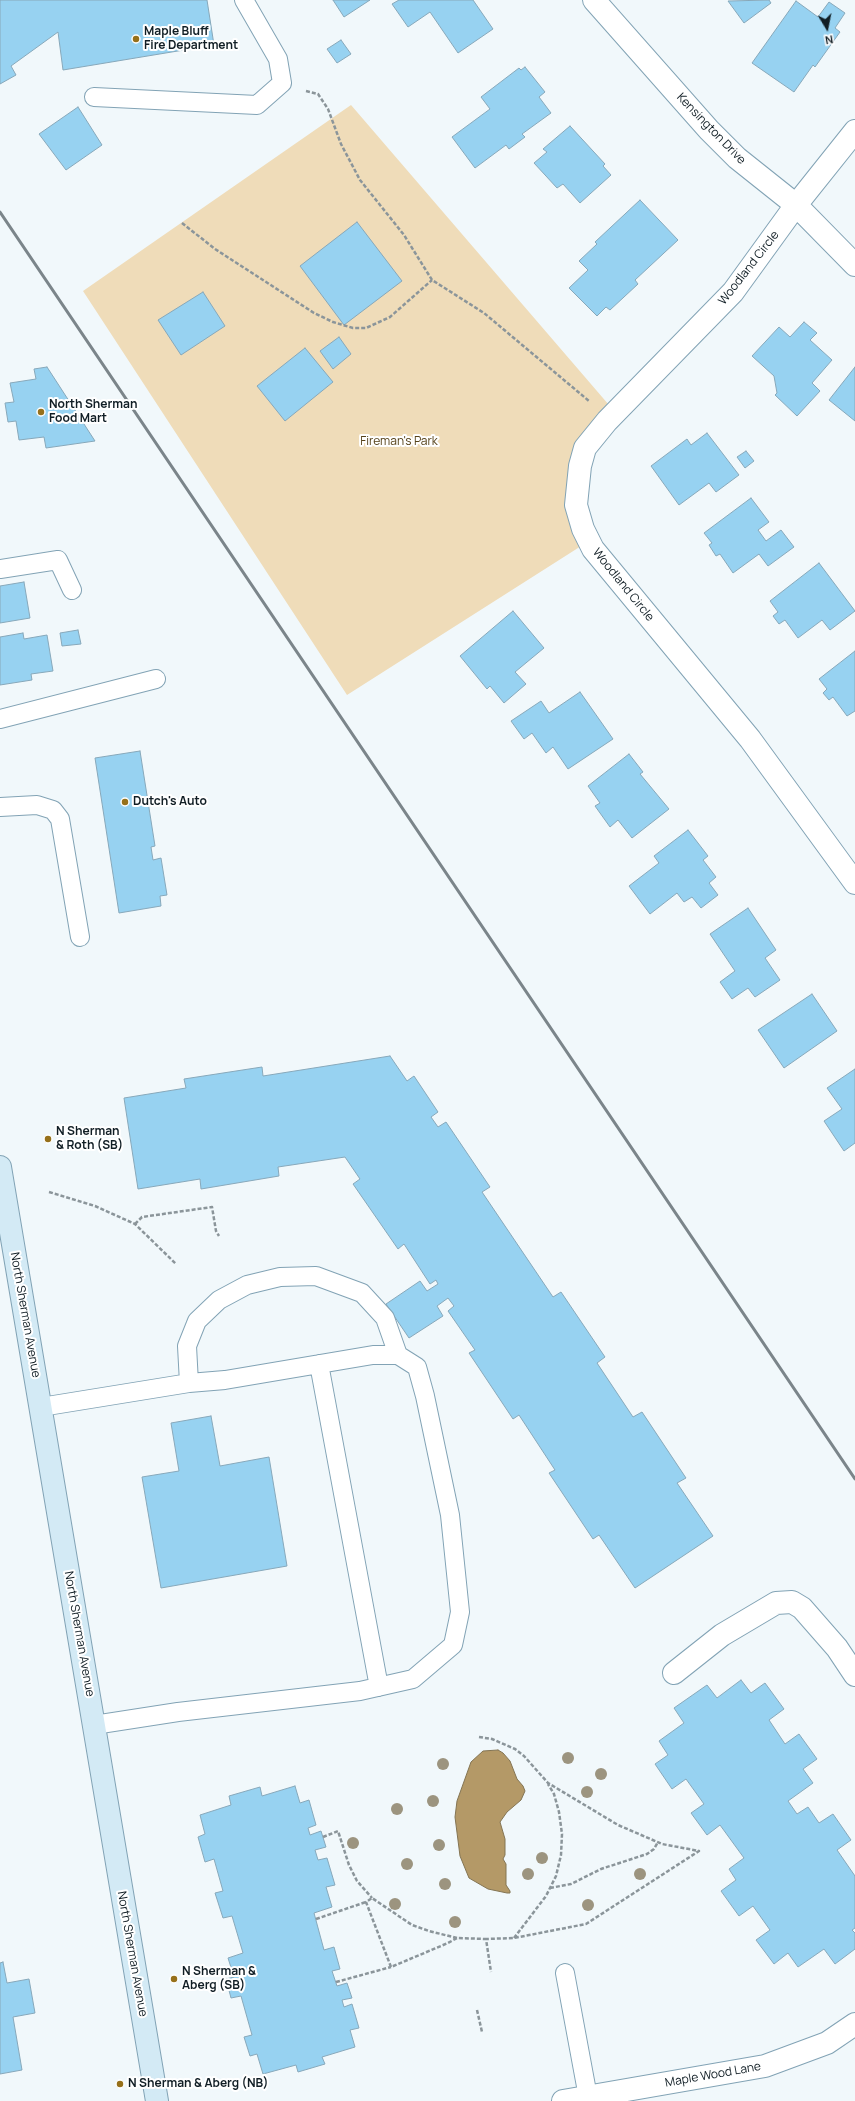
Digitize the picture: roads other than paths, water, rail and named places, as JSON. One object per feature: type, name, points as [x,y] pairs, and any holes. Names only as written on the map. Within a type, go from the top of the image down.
[{"type":"street","name":"Kensington Drive","points":[[594,0],[709,130],[736,158],[796,205],[855,265]]},
{"type":"street","name":"Woodland Circle","points":[[855,131],[796,205],[733,292],[607,421],[585,448],[580,466],[576,505],[583,529],[593,549],[750,739],[855,883]]},
{"type":"street","name":"North Sherman Avenue","points":[[0,1167],[157,2101]]},
{"type":"street","points":[[674,1673],[722,1635],[776,1603],[792,1602],[802,1608],[837,1648],[855,1675]]},
{"type":"street","name":"Maple Wood Lane","points":[[563,2101],[765,2066],[827,2043],[855,2024]]},
{"type":"lane","points":[[94,97],[257,105],[282,83],[278,60],[244,0]]},
{"type":"lane","points":[[0,569],[58,560],[72,590]]},
{"type":"lane","points":[[0,719],[156,679]]},
{"type":"lane","points":[[0,807],[37,806],[53,810],[60,819],[80,937]]},
{"type":"lane","points":[[188,1383],[187,1346],[197,1321],[219,1300],[247,1285],[280,1277],[316,1276],[362,1293],[385,1318],[398,1355]]},
{"type":"lane","points":[[41,1408],[188,1383],[225,1380],[373,1355],[398,1355],[417,1367],[425,1396],[450,1515],[460,1612],[453,1645],[413,1679],[360,1691],[178,1712],[94,1725]]},
{"type":"lane","points":[[319,1364],[379,1687]]},
{"type":"lane","points":[[565,1973],[588,2097]]},
{"type":"railway","points":[[0,212],[855,1479]]},
{"type":"place","name":"Maple Bluff Fire Department","points":[[136,39]]},
{"type":"place","name":"North Sherman Food Mart","points":[[41,412]]},
{"type":"place","name":"Dutch's Auto","points":[[125,802]]},
{"type":"place","name":"N Sherman & Roth (SB)","points":[[48,1139]]},
{"type":"place","name":"N Sherman & Aberg (SB)","points":[[174,1979]]},
{"type":"place","name":"N Sherman & Aberg (NB)","points":[[120,2084]]},
{"type":"park label","name":"Fireman's Park","points":[[399,442]]}]
